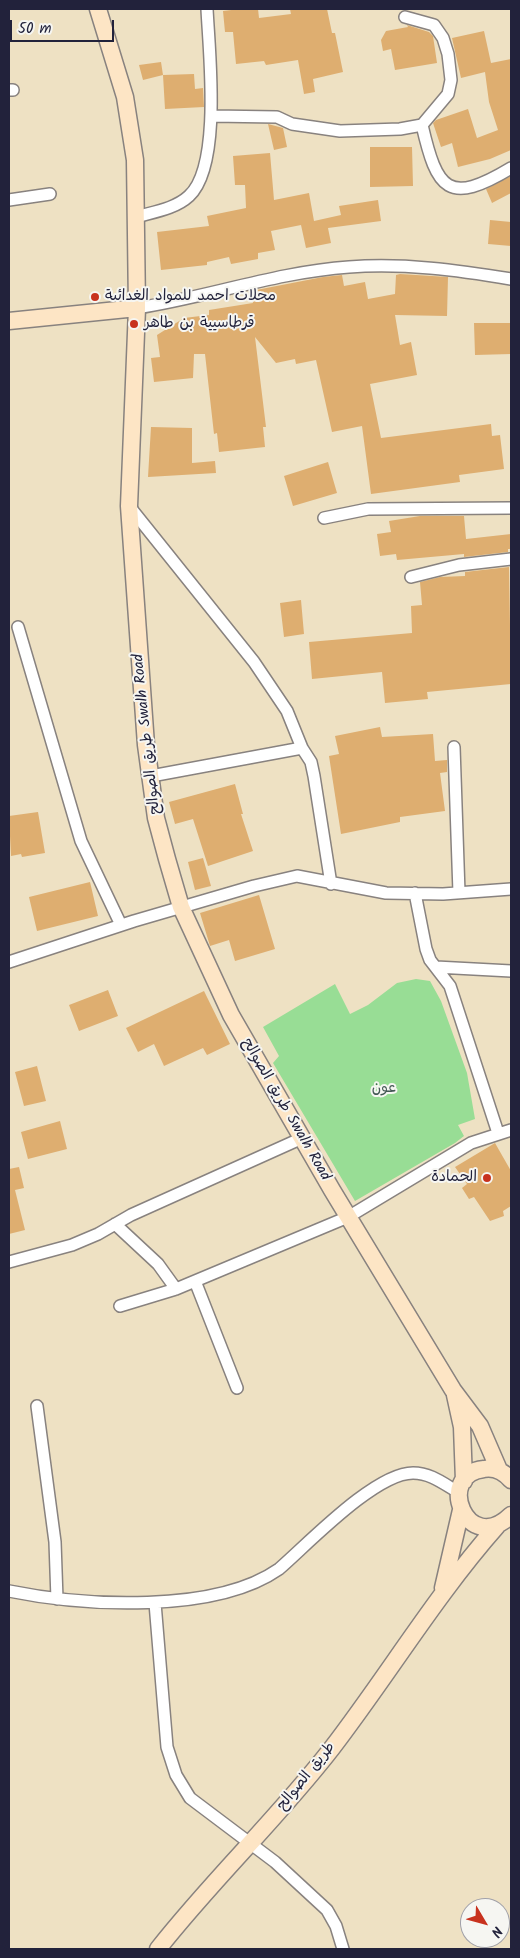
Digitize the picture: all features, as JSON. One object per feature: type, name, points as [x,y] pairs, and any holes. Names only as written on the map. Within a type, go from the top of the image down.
[{"type":"street","name":"طريق الصوالح Swalh Road","points":[[98,9],[126,97],[135,160],[137,308],[129,506],[146,745],[156,818],[181,908],[231,1015],[300,1139],[454,1390]]},
{"type":"street","points":[[136,217],[176,206],[189,196],[201,176],[212,116],[207,9]]},
{"type":"street","points":[[212,116],[277,117],[292,124],[340,131],[400,130],[422,125],[448,94],[451,80],[448,54],[443,38],[434,25],[404,17]]},
{"type":"street","points":[[422,125],[439,177],[448,186],[461,190],[477,185],[511,168]]},
{"type":"street","points":[[9,200],[50,194]]},
{"type":"street","points":[[9,321],[137,308],[191,299],[285,277],[348,267],[407,265],[511,278]]},
{"type":"street","points":[[129,506],[254,662],[287,711],[302,748],[311,762],[331,884]]},
{"type":"street","points":[[324,518],[368,509],[511,508]]},
{"type":"street","points":[[411,577],[459,565],[511,558]]},
{"type":"street","points":[[18,627],[81,841],[121,925]]},
{"type":"street","points":[[454,747],[459,893]]},
{"type":"street","points":[[151,776],[302,748]]},
{"type":"street","points":[[9,962],[121,925],[254,886],[297,876],[386,893],[459,893],[511,889]]},
{"type":"street","points":[[415,894],[426,949],[430,960],[450,986],[498,1133]]},
{"type":"street","points":[[436,967],[511,971]]},
{"type":"street","points":[[120,1306],[176,1289],[348,1217],[471,1143],[511,1130]]},
{"type":"street","points":[[9,1262],[72,1245],[157,1203],[300,1139]]},
{"type":"street","points":[[115,1224],[158,1264],[176,1289]]},
{"type":"street","points":[[195,1281],[237,1388]]},
{"type":"street","points":[[454,1390],[480,1426],[507,1475]]},
{"type":"street","points":[[442,1593],[460,1510],[462,1426],[454,1390]]},
{"type":"street","points":[[37,1406],[55,1542],[57,1600]]},
{"type":"street","points":[[461,1486],[479,1469],[507,1475]]},
{"type":"street","points":[[9,1591],[57,1600],[155,1603],[242,1588],[265,1579],[372,1488],[396,1476],[413,1473],[461,1486]]},
{"type":"street","points":[[460,1510],[472,1523],[488,1527],[497,1526]]},
{"type":"street","name":"طريق الصوالح","points":[[158,1949],[223,1871],[294,1796],[332,1748],[442,1593],[497,1526],[511,1515]]},
{"type":"street","points":[[155,1603],[167,1747],[176,1776],[190,1798],[204,1811],[251,1843],[327,1910],[336,1926],[343,1949]]},
{"type":"green space","name":"عون","points":[[416,979],[430,981],[441,1001],[467,1073],[475,1119],[458,1125],[464,1136],[455,1143],[355,1201],[273,1063],[279,1056],[263,1027],[335,984],[350,1014],[368,1005],[397,983]]},
{"type":"building","points":[[258,9],[259,18],[291,14],[290,9],[327,9],[332,33],[335,33],[343,72],[313,79],[315,92],[304,94],[298,60],[266,65],[264,61],[236,64],[233,32],[225,32],[223,11]]},
{"type":"building","points":[[407,25],[429,32],[433,36],[437,63],[395,70],[391,49],[383,51],[381,40],[386,31],[408,27]]},
{"type":"building","points":[[484,31],[491,63],[511,59],[511,150],[490,159],[458,167],[452,143],[441,147],[433,123],[436,120],[468,109],[477,138],[498,130],[489,102],[485,72],[461,78],[452,38]]},
{"type":"building","points":[[161,62],[163,75],[143,80],[139,65]]},
{"type":"building","points":[[194,74],[195,89],[203,88],[204,107],[165,109],[163,75]]},
{"type":"building","points":[[268,124],[283,128],[287,147],[274,150]]},
{"type":"building","points":[[370,147],[412,147],[413,186],[370,187]]},
{"type":"building","points":[[270,153],[274,200],[309,193],[314,221],[341,215],[339,206],[378,200],[381,221],[328,228],[331,243],[306,248],[301,225],[271,231],[275,250],[258,253],[258,259],[231,264],[229,257],[207,262],[207,265],[161,270],[157,232],[209,226],[207,216],[246,208],[245,185],[235,185],[233,156]]},
{"type":"building","points":[[511,176],[511,193],[492,203],[486,189]]},
{"type":"building","points":[[490,220],[511,222],[511,246],[488,244]]},
{"type":"building","points":[[342,275],[344,286],[365,282],[368,299],[395,294],[396,275],[448,277],[447,316],[395,315],[400,345],[411,342],[417,375],[370,384],[381,438],[491,424],[492,436],[500,435],[504,469],[459,475],[460,482],[371,494],[362,426],[332,432],[316,360],[296,364],[295,359],[276,363],[255,337],[266,427],[263,427],[265,447],[219,452],[217,433],[214,434],[205,354],[194,354],[193,378],[154,382],[151,358],[160,357],[157,335],[184,318],[209,315],[209,310],[253,303],[251,291],[323,277]]},
{"type":"building","points":[[474,323],[511,323],[511,354],[475,355]]},
{"type":"building","points":[[151,427],[192,428],[192,463],[215,461],[216,473],[148,477]]},
{"type":"building","points":[[328,462],[337,493],[293,506],[284,476]]},
{"type":"building","points":[[420,516],[464,516],[466,539],[511,534],[511,549],[508,549],[508,552],[464,557],[464,554],[397,560],[396,554],[380,556],[377,534],[391,532],[389,521]]},
{"type":"building","points":[[509,567],[511,684],[427,692],[428,699],[385,703],[382,672],[312,679],[309,642],[412,633],[411,606],[422,605],[420,582],[440,577],[465,576],[465,572]]},
{"type":"building","points":[[301,600],[304,634],[284,637],[280,603]]},
{"type":"building","points":[[380,727],[382,737],[433,734],[435,761],[447,760],[447,772],[440,773],[445,811],[400,817],[400,822],[341,834],[329,756],[339,754],[335,736]]},
{"type":"building","points":[[235,784],[243,814],[241,814],[253,851],[208,866],[193,819],[175,824],[169,802]]},
{"type":"building","points":[[38,812],[45,853],[22,857],[21,854],[11,856],[9,816]]},
{"type":"building","points":[[203,858],[211,886],[195,890],[188,862]]},
{"type":"building","points":[[90,882],[98,916],[37,931],[29,897]]},
{"type":"building","points":[[259,895],[275,949],[235,961],[229,940],[210,946],[200,913]]},
{"type":"building","points":[[108,990],[118,1016],[79,1031],[69,1005]]},
{"type":"building","points":[[204,991],[230,1044],[207,1055],[203,1048],[164,1066],[154,1044],[138,1052],[126,1028]]},
{"type":"building","points":[[37,1066],[46,1101],[24,1106],[15,1072]]},
{"type":"building","points":[[60,1121],[67,1149],[28,1159],[21,1132]]},
{"type":"building","name":"الحمادة","points":[[495,1143],[511,1171],[511,1206],[503,1211],[504,1216],[490,1221],[474,1197],[469,1199],[462,1188],[467,1184],[455,1167]]},
{"type":"building","points":[[19,1167],[24,1188],[15,1190],[25,1230],[9,1234],[9,1169]]},
{"type":"place","name":"محلات احمد للمواد الغدائىة","points":[[95,297]]},
{"type":"place","name":"قرطاسيية بن طاهر","points":[[134,324]]},
{"type":"place","name":"الحمادة","points":[[487,1178]]}]
